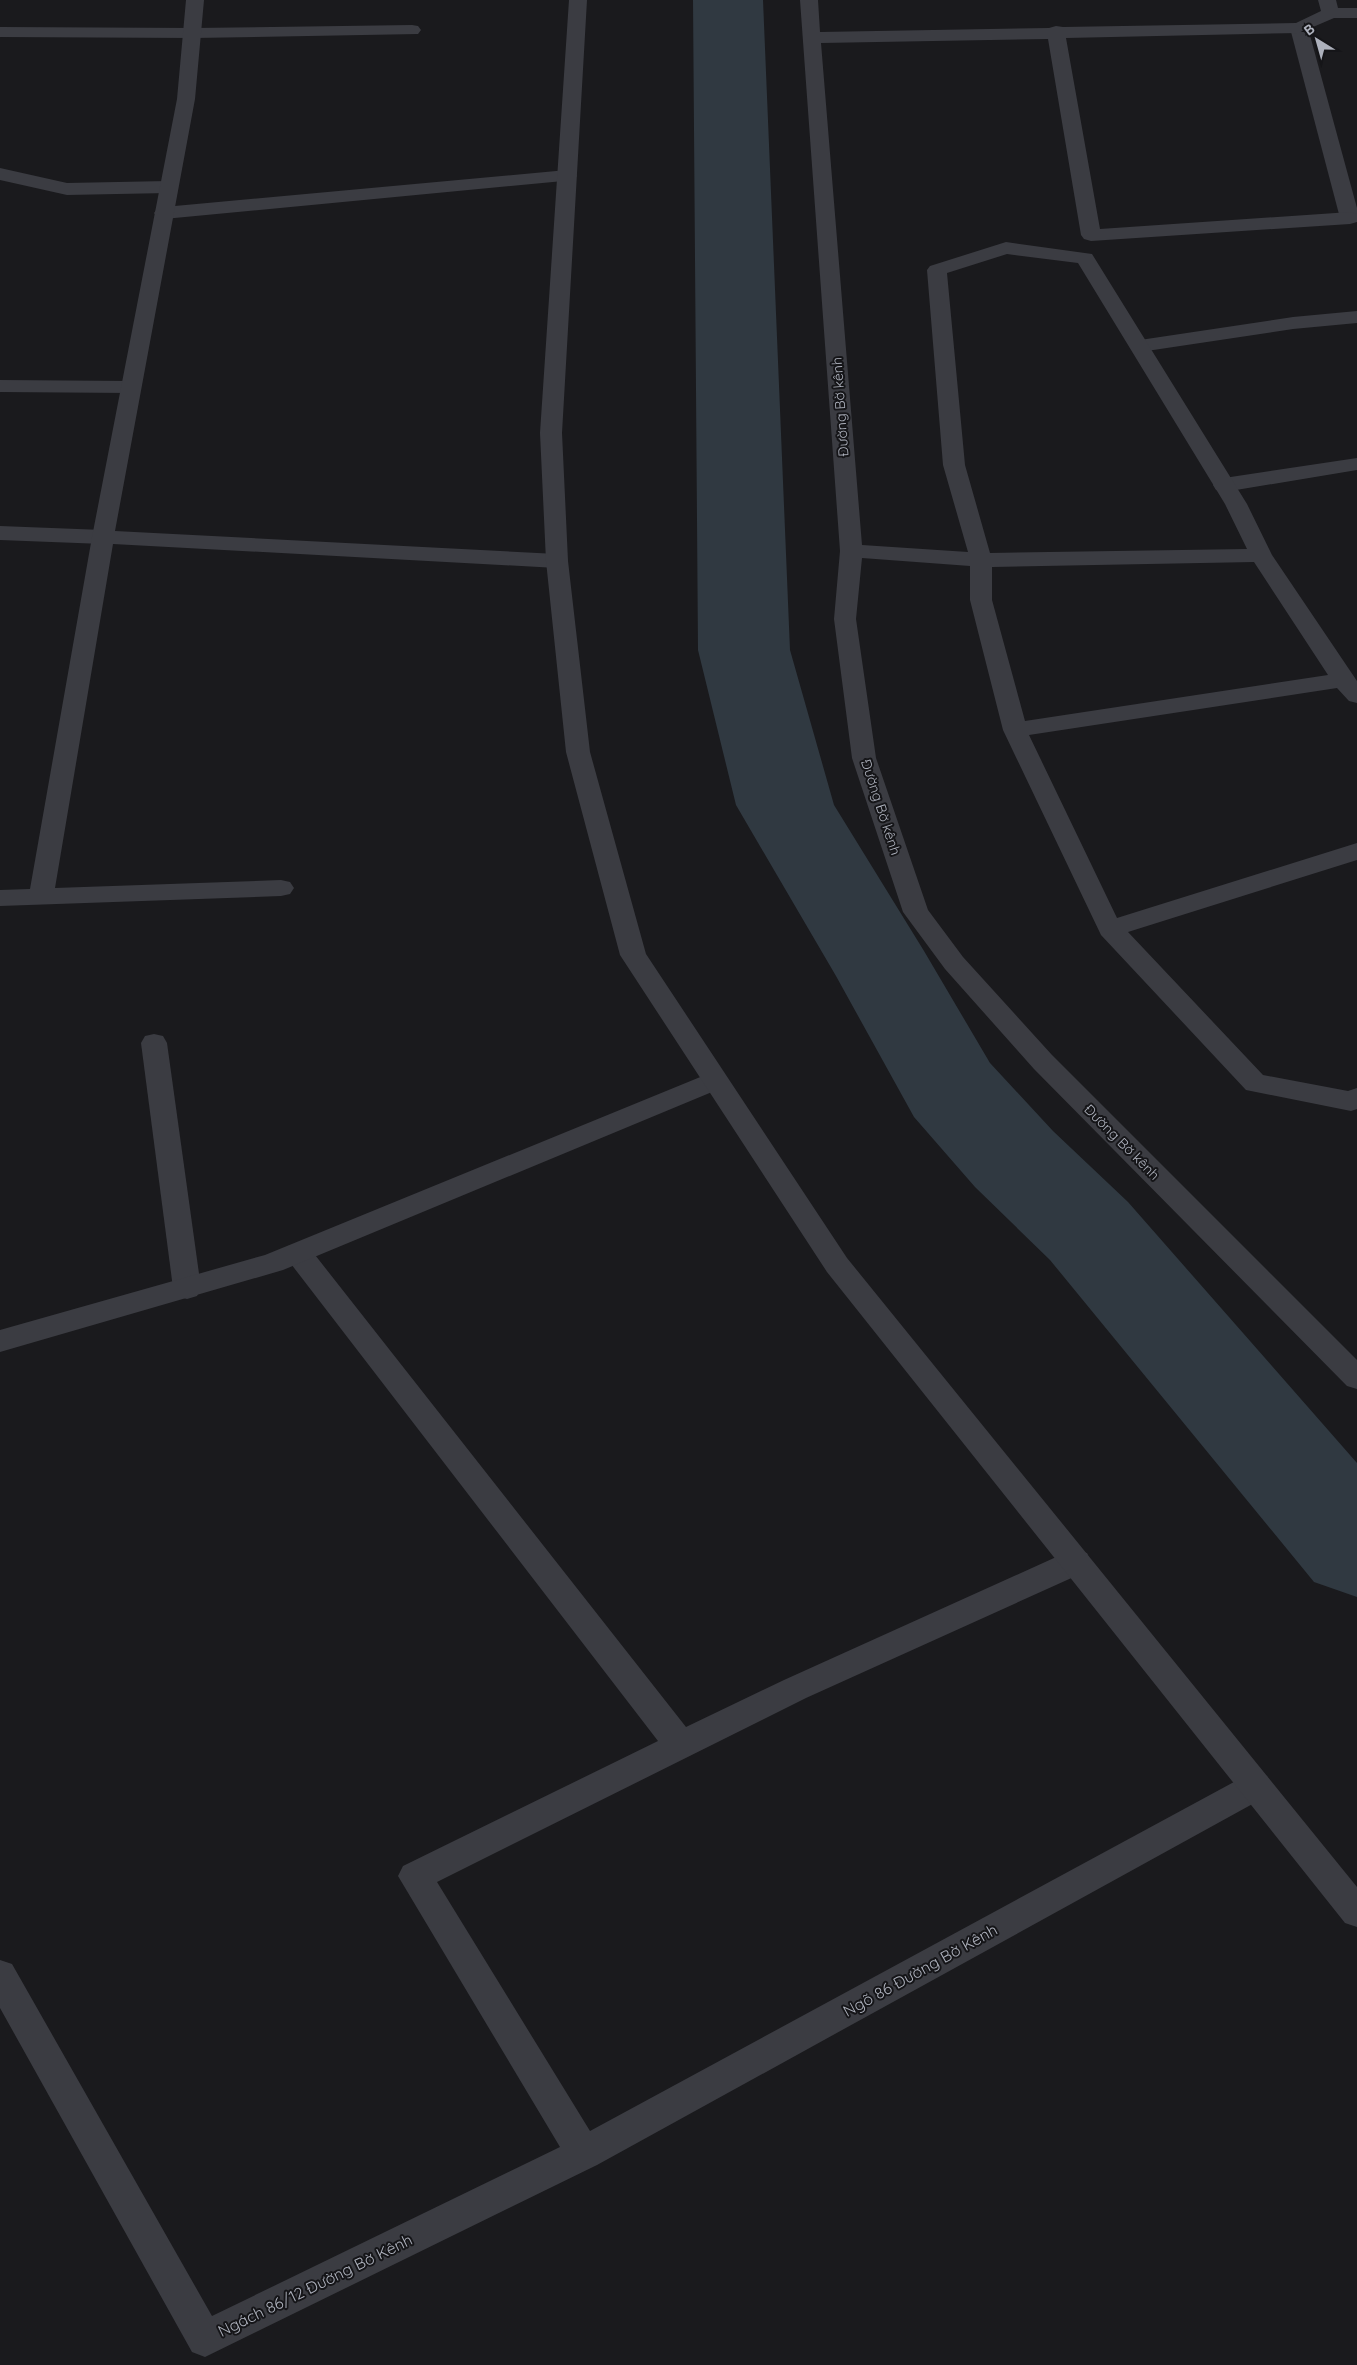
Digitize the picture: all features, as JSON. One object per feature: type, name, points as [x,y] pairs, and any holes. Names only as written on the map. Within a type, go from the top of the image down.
[{"type":"street","points":[[41,896],[103,537],[186,99],[194,33],[195,0]]},
{"type":"street","points":[[578,0],[551,433],[557,561],[578,752],[633,955],[837,1265],[1357,1912]]},
{"type":"street","name":"Đường Bờ kênh","points":[[809,0],[851,551],[845,620],[864,758],[916,912],[954,963],[1043,1062],[1357,1378]]},
{"type":"street","points":[[813,38],[1056,31],[1299,28],[1329,6],[1357,13]]},
{"type":"street","points":[[1056,31],[1091,235],[1350,218],[1299,28]]},
{"type":"street","points":[[0,32],[194,33],[412,30]]},
{"type":"street","points":[[0,174],[68,189],[168,186]]},
{"type":"street","points":[[164,214],[567,176]]},
{"type":"street","points":[[1015,730],[1350,688],[1261,555],[1236,504],[1085,258],[1006,248],[936,270],[954,466],[981,560],[981,600],[1015,730],[1110,929],[1255,1083],[1351,1101],[1357,1098]]},
{"type":"street","points":[[1140,346],[1293,324],[1357,317]]},
{"type":"street","points":[[0,386],[131,387]]},
{"type":"street","points":[[1224,485],[1357,464]]},
{"type":"street","points":[[0,532],[557,561]]},
{"type":"street","points":[[851,551],[981,560],[1261,555]]},
{"type":"street","points":[[1110,929],[1357,851]]},
{"type":"street","points":[[0,898],[281,888]]},
{"type":"street","points":[[154,1043],[187,1288]]},
{"type":"street","points":[[0,1341],[273,1263],[715,1080]]},
{"type":"street","points":[[298,1253],[565,1599],[680,1744]]},
{"type":"street","points":[[584,2153],[415,1876],[795,1689],[1076,1562]]},
{"type":"street","name":"Ngõ 86 Đường Bờ Kênh","points":[[584,2153],[1256,1786]]},
{"type":"street","name":"Ngách 86/12 Đường Bờ Kênh","points":[[0,1975],[205,2339],[584,2153]]},
{"type":"waterway","points":[[728,0],[744,650],[785,805],[888,976],[952,1090],[1014,1159],[1089,1231],[1357,1547]]}]
